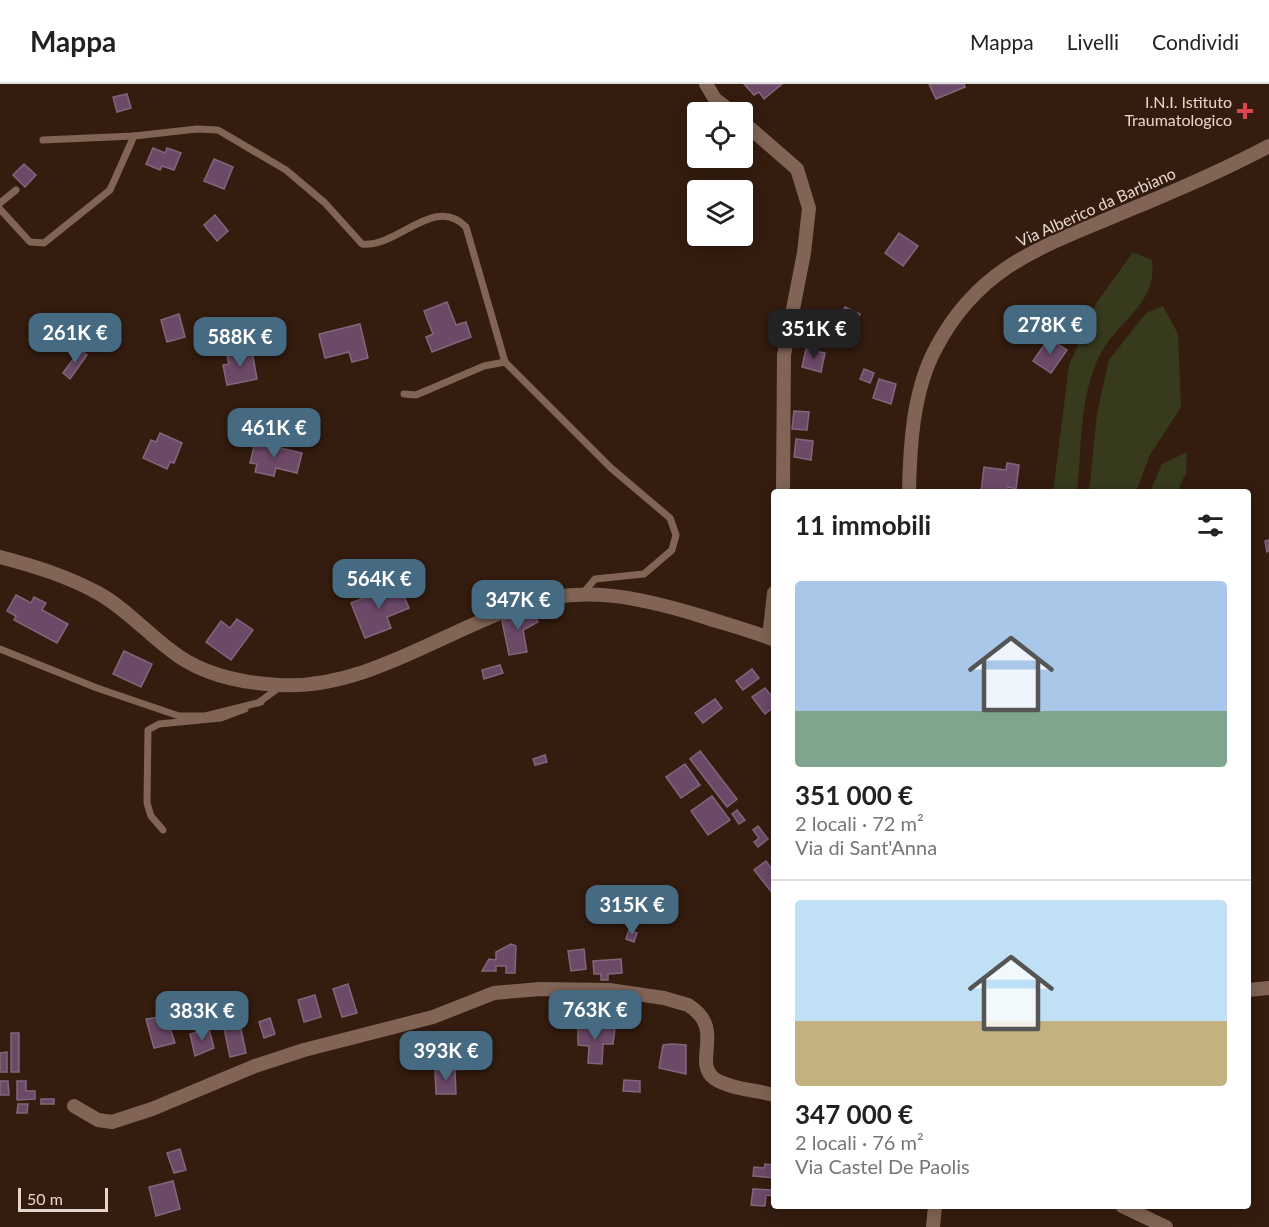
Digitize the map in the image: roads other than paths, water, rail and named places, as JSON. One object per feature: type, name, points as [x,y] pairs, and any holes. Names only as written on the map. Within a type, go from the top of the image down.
[{"type":"street","points":[[706,84],[719,102]]},
{"type":"street","points":[[753,131],[797,169],[809,208],[804,253],[784,355],[783,489]]},
{"type":"street","name":"Via Alberico da Barbiano","points":[[909,489],[916,408],[924,379],[936,346],[968,300],[1003,269],[1039,247],[1231,166],[1269,146]]},
{"type":"street","points":[[0,557],[50,572],[98,593],[137,620],[177,656],[204,669],[244,681],[282,685],[315,683],[372,667],[416,651],[518,606],[545,598],[583,593],[654,603],[771,639]]},
{"type":"street","points":[[1251,990],[1269,988]]},
{"type":"street","points":[[74,1106],[98,1120],[112,1122],[169,1102],[255,1066],[315,1047],[433,1017],[478,998],[502,992],[580,989],[625,991],[676,1000],[698,1013],[708,1033],[705,1059],[712,1076],[722,1082],[771,1094]]},
{"type":"street","points":[[933,1227],[934,1209]]},
{"type":"street","points":[[1128,1209],[1166,1227]]},
{"type":"lane","points":[[43,140],[134,136],[197,129],[218,130],[286,170],[325,203],[362,244],[372,245],[397,236],[422,221],[444,214],[458,218],[466,227],[505,362],[611,468],[670,518],[676,535],[672,550],[644,574],[595,579],[583,593]]},
{"type":"lane","points":[[0,209],[30,242],[44,243],[110,190],[134,136]]},
{"type":"lane","points":[[0,203],[16,190]]},
{"type":"lane","points":[[404,394],[416,395],[484,366],[505,362]]},
{"type":"lane","points":[[0,649],[97,688],[179,716],[205,716],[261,702]]},
{"type":"lane","points":[[163,830],[151,816],[147,804],[148,730],[159,724],[221,718],[261,702],[282,685]]},
{"type":"place","name":"I.N.I. Istituto Traumatologico","points":[[1245,111]]}]
